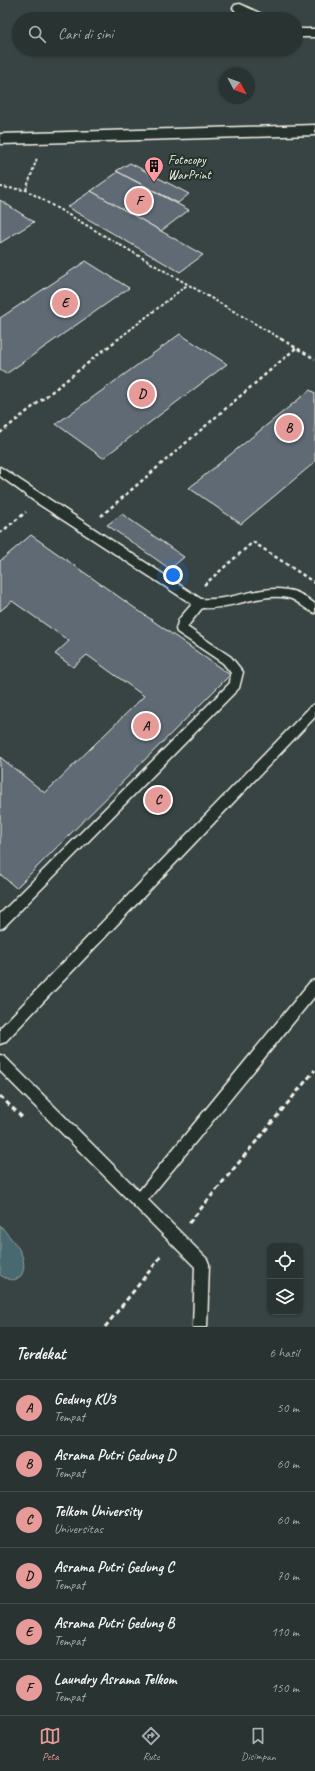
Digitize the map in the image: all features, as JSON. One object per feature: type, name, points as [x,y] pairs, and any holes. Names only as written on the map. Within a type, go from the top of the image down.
[{"type":"street","points":[[240,8],[248,12]]},
{"type":"street","points":[[303,33],[315,33]]},
{"type":"street","points":[[0,139],[44,139],[315,130]]},
{"type":"lane","points":[[0,471],[41,500],[199,603],[216,605],[276,594],[289,594],[315,609]]},
{"type":"lane","points":[[0,923],[235,685],[237,672],[227,660],[182,629],[183,622],[199,603]]},
{"type":"lane","points":[[0,1037],[315,709]]},
{"type":"lane","points":[[139,1201],[315,986]]},
{"type":"lane","points":[[0,1062],[202,1264],[200,1327]]},
{"type":"path","points":[[26,190],[44,139]]},
{"type":"path","points":[[0,187],[26,190],[315,359]]},
{"type":"path","points":[[0,433],[187,285]]},
{"type":"path","points":[[87,529],[296,348]]},
{"type":"path","points":[[0,533],[41,500]]},
{"type":"path","points":[[202,586],[253,542],[315,583]]},
{"type":"path","points":[[176,1239],[315,1070]]},
{"type":"path","points":[[0,1096],[28,1123]]},
{"type":"path","points":[[105,1327],[165,1252],[159,1247]]},
{"type":"water","points":[[0,1225],[21,1253],[24,1266],[21,1276],[17,1279],[7,1279],[0,1275]]},
{"type":"building","name":"Fotocopy WarPrint","points":[[130,163],[189,194],[178,203],[116,171]]},
{"type":"building","points":[[118,172],[189,210],[161,231],[91,191]]},
{"type":"building","points":[[91,191],[203,255],[180,272],[67,207]]},
{"type":"building","points":[[0,200],[34,222],[0,243]]},
{"type":"building","points":[[86,261],[129,288],[6,374],[0,370],[0,318]]},
{"type":"building","points":[[180,334],[227,364],[103,458],[56,424]]},
{"type":"building","points":[[310,390],[315,393],[315,462],[241,524],[189,488]]},
{"type":"building","points":[[122,514],[184,557],[170,569],[107,525]]},
{"type":"building","points":[[31,535],[230,675],[16,888],[0,874],[0,757],[45,793],[144,696],[87,655],[73,667],[55,654],[69,641],[12,601],[0,611],[0,561]]},
{"type":"place","name":"Fotocopy WarPrint","points":[[154,183]]},
{"type":"place","name":"Laundry Asrama Telkom","points":[[139,201]]},
{"type":"place","name":"Asrama Putri Gedung B","points":[[65,303]]},
{"type":"place","name":"Asrama Putri Gedung C","points":[[142,394]]},
{"type":"place","name":"Asrama Putri Gedung D","points":[[289,428]]},
{"type":"place","name":"Gedung KU3","points":[[146,726]]},
{"type":"place","name":"Telkom University","points":[[158,800]]}]
